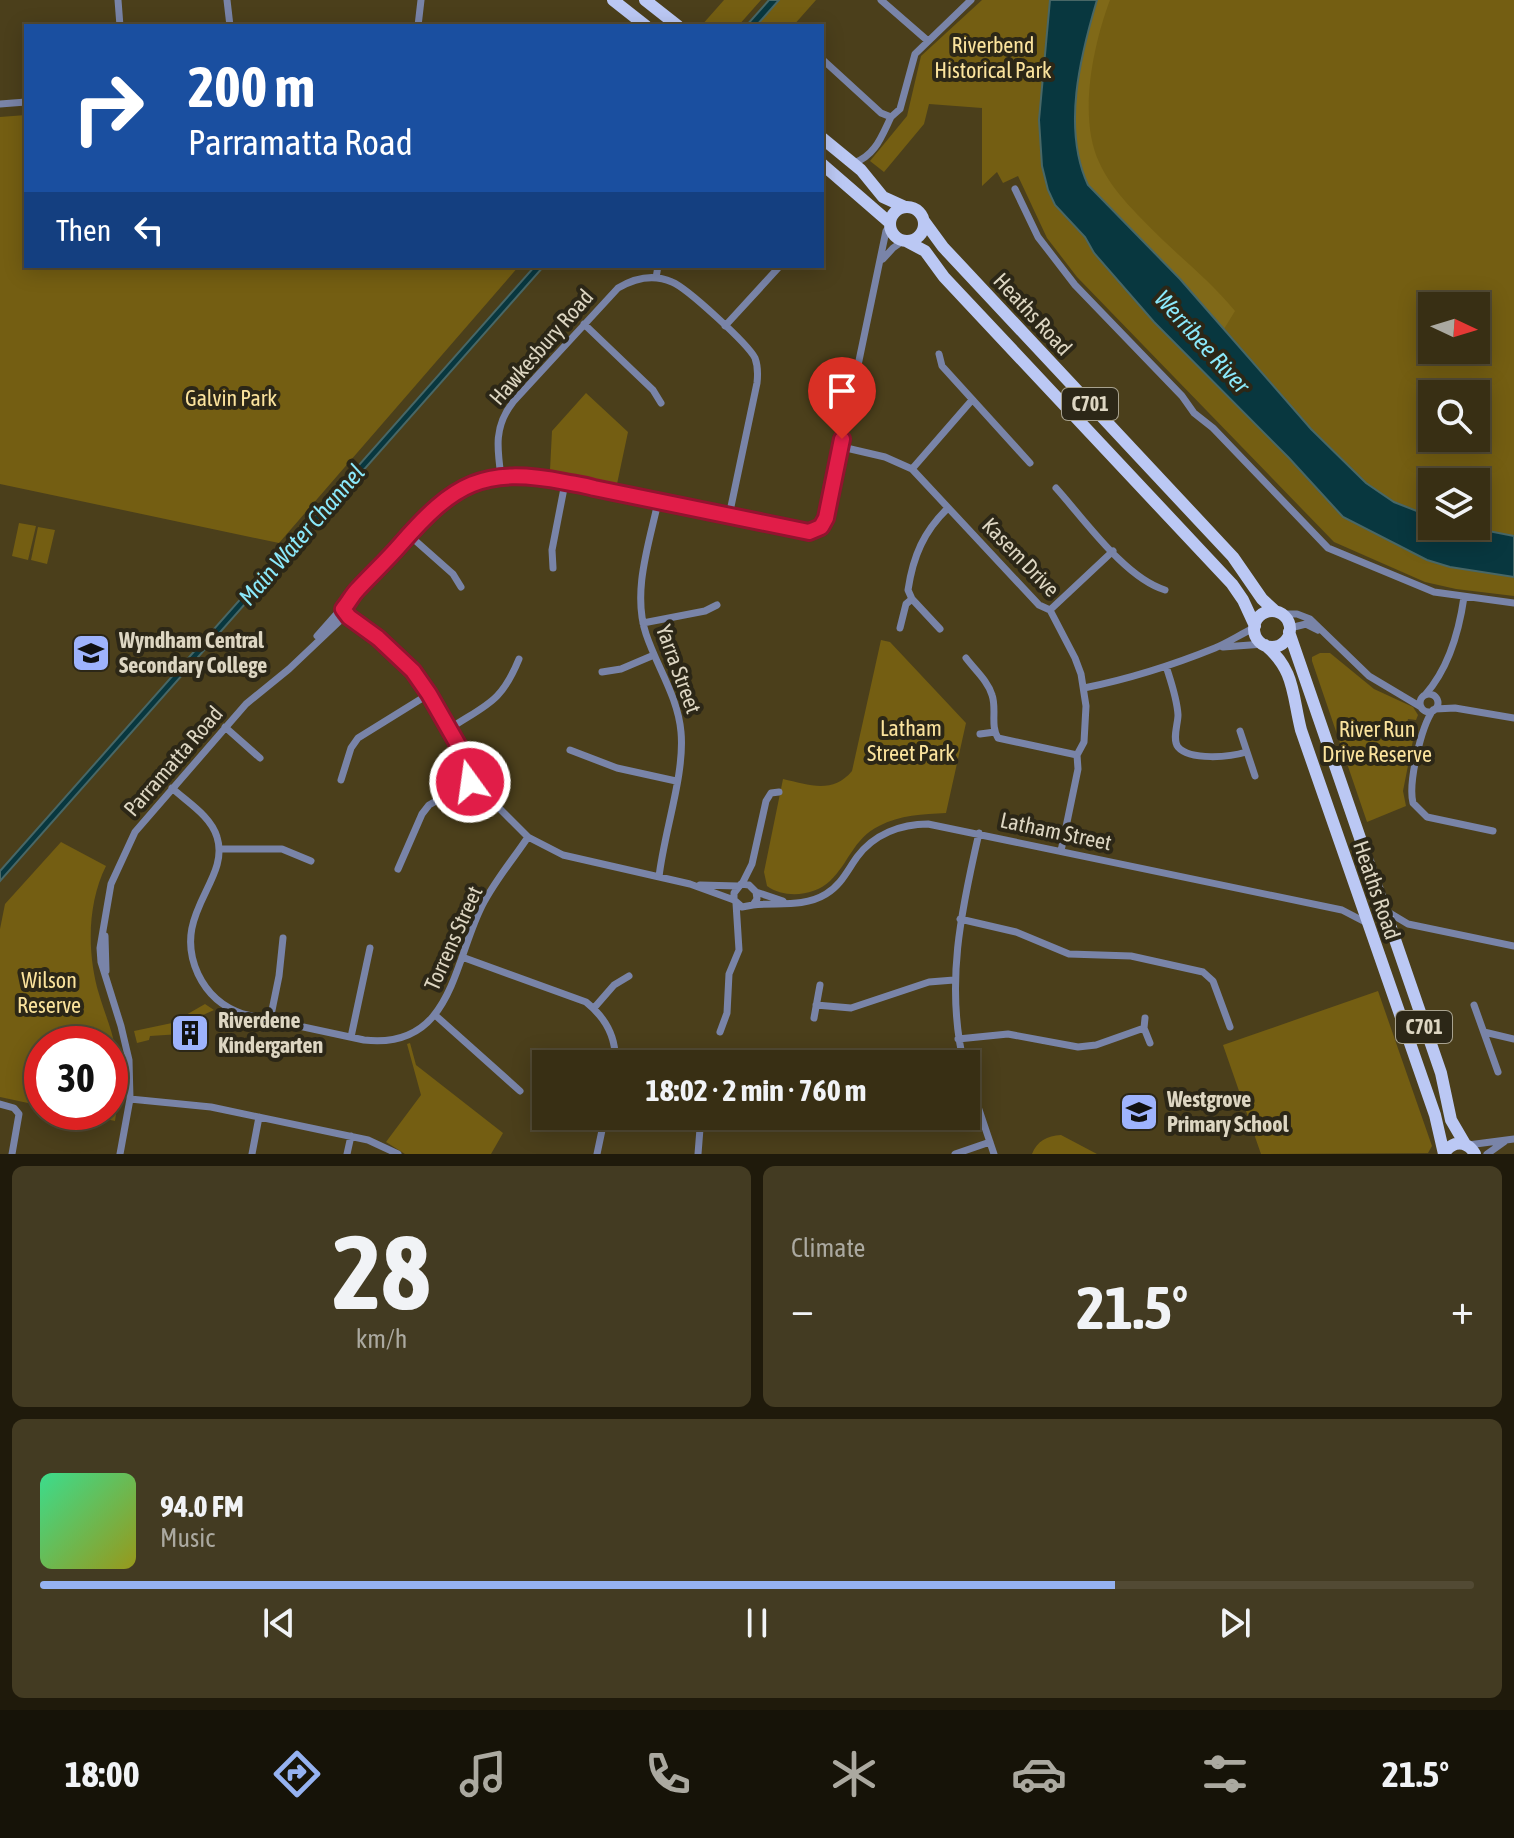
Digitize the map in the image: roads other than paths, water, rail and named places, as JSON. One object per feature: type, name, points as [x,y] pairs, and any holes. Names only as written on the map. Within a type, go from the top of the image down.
[{"type":"main road","points":[[613,0],[643,24]]},
{"type":"main road","points":[[645,0],[675,24]]},
{"type":"main road","name":"C701","points":[[824,140],[854,163],[883,197],[917,210],[924,221]]},
{"type":"main road","name":"C701","points":[[824,166],[890,224],[895,237],[905,241]]},
{"type":"main road","points":[[890,224],[895,213],[905,207]]},
{"type":"main road","points":[[905,241],[919,236],[924,221]]},
{"type":"main road","name":"Heaths Road","points":[[924,221],[943,247],[1233,557],[1264,601],[1278,612]]},
{"type":"main road","name":"Heaths Road","points":[[905,241],[925,251],[944,277],[1232,584],[1255,627]]},
{"type":"main road","points":[[1255,627],[1262,614],[1278,612]]},
{"type":"main road","name":"C701","points":[[1278,612],[1287,620],[1290,630]]},
{"type":"main road","name":"C701","points":[[1255,627],[1256,636],[1264,644]]},
{"type":"main road","points":[[1264,644],[1279,645],[1290,630]]},
{"type":"main road","name":"Heaths Road","points":[[1290,630],[1441,1073],[1451,1121],[1469,1148]]},
{"type":"main road","name":"Heaths Road","points":[[1264,644],[1280,658],[1289,674],[1301,730],[1438,1124],[1444,1154]]},
{"type":"main road","name":"C701","points":[[1444,1154],[1455,1144],[1469,1148]]},
{"type":"street","points":[[118,0],[120,24]]},
{"type":"street","points":[[227,0],[230,24]]},
{"type":"street","points":[[418,24],[421,0]]},
{"type":"street","points":[[881,0],[928,41]]},
{"type":"street","points":[[854,163],[870,153],[885,134],[891,117],[900,109],[915,54],[971,0]]},
{"type":"street","points":[[824,61],[881,113],[891,117]]},
{"type":"street","points":[[0,104],[24,102]]},
{"type":"street","points":[[1015,189],[1038,237],[1075,285],[1182,396],[1193,420],[1216,432],[1328,548],[1434,592],[1514,603]]},
{"type":"street","points":[[844,448],[845,425],[890,224]]},
{"type":"street","points":[[881,261],[905,241]]},
{"type":"street","points":[[658,268],[656,278],[682,288],[750,350],[758,372],[729,516]]},
{"type":"street","points":[[725,326],[778,268]]},
{"type":"street","name":"Hawkesbury Road","points":[[501,476],[497,436],[503,415],[623,285],[656,278]]},
{"type":"street","points":[[584,324],[653,390],[661,403]]},
{"type":"street","points":[[939,354],[942,366],[1030,463]]},
{"type":"street","points":[[912,469],[972,400]]},
{"type":"street","name":"Parramatta Road","points":[[120,1154],[130,1099],[127,1049],[100,958],[108,894],[123,852],[144,819],[225,727],[246,704],[289,669],[335,614],[347,611],[357,590],[436,505],[470,484],[501,476],[525,475],[804,532],[814,531],[821,527],[826,518],[844,448]]},
{"type":"street","name":"Kasem Drive","points":[[844,448],[885,457],[912,469],[1039,605],[1050,610],[1075,658],[1086,706],[1084,742],[1077,755],[1078,769],[1061,851]]},
{"type":"street","points":[[553,568],[552,550],[565,485]]},
{"type":"street","points":[[1056,488],[1151,590],[1165,590]]},
{"type":"street","name":"Yarra Street","points":[[656,876],[681,747],[679,720],[643,623],[641,583],[658,502]]},
{"type":"street","points":[[940,629],[912,599],[908,585],[920,544],[948,508]]},
{"type":"street","points":[[409,535],[453,574],[461,587]]},
{"type":"street","points":[[1050,610],[1113,551]]},
{"type":"street","points":[[1464,597],[1456,640],[1435,682],[1424,696],[1424,726],[1411,796],[1417,809],[1433,819],[1493,831]]},
{"type":"street","points":[[900,628],[906,604],[912,599]]},
{"type":"street","points":[[643,623],[705,611],[717,605]]},
{"type":"street","points":[[347,611],[413,671],[477,778],[500,811],[528,837],[573,858],[690,884],[742,907],[751,906]]},
{"type":"street","points":[[1278,612],[1310,619],[1369,676],[1422,708],[1455,708],[1514,718]]},
{"type":"street","points":[[1290,630],[1309,624],[1333,641]]},
{"type":"street","points":[[1084,688],[1123,681],[1166,666],[1217,647],[1255,627]]},
{"type":"street","points":[[1217,647],[1264,644]]},
{"type":"street","points":[[602,672],[621,669],[654,655]]},
{"type":"street","points":[[966,658],[988,684],[993,697],[995,732],[1003,741],[1077,755]]},
{"type":"street","points":[[449,729],[499,695],[519,659]]},
{"type":"street","points":[[1166,666],[1176,698],[1178,747],[1219,758],[1246,752]]},
{"type":"street","points":[[1424,726],[1434,710],[1435,682]]},
{"type":"street","points":[[341,780],[351,748],[358,738],[429,694]]},
{"type":"street","points":[[1403,694],[1436,698],[1455,708]]},
{"type":"street","points":[[225,727],[260,758]]},
{"type":"street","points":[[1240,731],[1255,776]]},
{"type":"street","points":[[980,734],[995,732]]},
{"type":"street","points":[[570,750],[617,768],[676,781]]},
{"type":"street","points":[[398,869],[429,805],[477,778]]},
{"type":"street","points":[[172,788],[209,822],[216,833],[219,849],[282,849],[311,861]]},
{"type":"street","points":[[720,1032],[727,1013],[729,974],[738,955],[739,922],[734,893],[752,864],[766,801],[771,793],[779,792]]},
{"type":"street","name":"Latham Street","points":[[751,906],[807,902],[832,890],[865,848],[893,830],[928,824],[1342,910],[1367,923]]},
{"type":"street","points":[[959,1050],[954,980],[960,919],[979,833]]},
{"type":"street","name":"Torrens Street","points":[[219,849],[216,865],[191,923],[193,963],[204,986],[222,1003],[243,1014],[375,1041],[398,1039],[418,1030],[435,1015],[446,999],[483,903],[528,837]]},
{"type":"street","points":[[739,922],[757,899],[752,864]]},
{"type":"street","points":[[690,884],[749,885],[789,903]]},
{"type":"street","points":[[1342,910],[1350,907],[1358,896]]},
{"type":"street","points":[[1383,909],[1408,924],[1514,946]]},
{"type":"street","points":[[960,919],[1016,932],[1069,954],[1131,956],[1203,972],[1213,981],[1230,1027]]},
{"type":"street","points":[[1395,943],[1400,931],[1408,924]]},
{"type":"street","points":[[270,1020],[283,938]]},
{"type":"street","points":[[351,1037],[370,948]]},
{"type":"street","points":[[462,957],[570,994],[594,1008],[611,1032],[615,1050]]},
{"type":"street","points":[[594,1008],[614,985],[629,976]]},
{"type":"street","points":[[816,1005],[851,1008],[929,982],[954,980]]},
{"type":"street","points":[[814,1018],[820,985]]},
{"type":"street","points":[[1474,1005],[1498,1072]]},
{"type":"street","points":[[435,1015],[520,1091]]},
{"type":"street","points":[[1145,1018],[1144,1028],[1150,1043]]},
{"type":"street","points":[[958,1039],[1008,1034],[1078,1047],[1096,1045],[1144,1028]]},
{"type":"street","points":[[1484,1032],[1514,1039]]},
{"type":"street","points":[[130,1099],[196,1104],[351,1136],[378,1143],[398,1154]]},
{"type":"street","points":[[0,1104],[14,1108],[19,1114],[12,1154]]},
{"type":"street","points":[[980,1112],[994,1154]]},
{"type":"street","points":[[252,1154],[259,1117]]},
{"type":"street","points":[[597,1154],[602,1130]]},
{"type":"street","points":[[698,1154],[700,1130]]},
{"type":"street","points":[[347,1154],[351,1136]]},
{"type":"street","points":[[1469,1148],[1510,1140]]},
{"type":"street","points":[[1487,1154],[1510,1140]]},
{"type":"street","points":[[955,1154],[990,1142]]},
{"type":"water","points":[[769,0],[779,0],[758,24],[748,24]]},
{"type":"water","name":"Werribee River","points":[[1050,0],[1097,0],[1076,93],[1076,140],[1088,185],[1180,279],[1311,429],[1366,483],[1394,502],[1418,511],[1418,540],[1490,540],[1490,531],[1514,536],[1514,577],[1450,567],[1427,560],[1343,517],[1154,322],[1055,205],[1042,166],[1039,120]]},
{"type":"water","name":"Main Water Channel","points":[[533,268],[542,268],[0,881],[0,871]]},
{"type":"place","name":"Wyndham Central Secondary College","points":[[91,653]]},
{"type":"place","name":"Riverdene Kindergarten","points":[[190,1033]]},
{"type":"place","name":"Westgrove Primary School","points":[[1139,1112]]},
{"type":"park label","name":"Riverbend Historical Park","points":[[993,58]]},
{"type":"park label","name":"Galvin Park","points":[[231,398]]},
{"type":"park label","name":"Latham Street Park","points":[[911,740]]},
{"type":"park label","name":"River Run Drive Reserve","points":[[1377,742]]},
{"type":"park label","name":"Wilson Reserve","points":[[49,992]]}]
